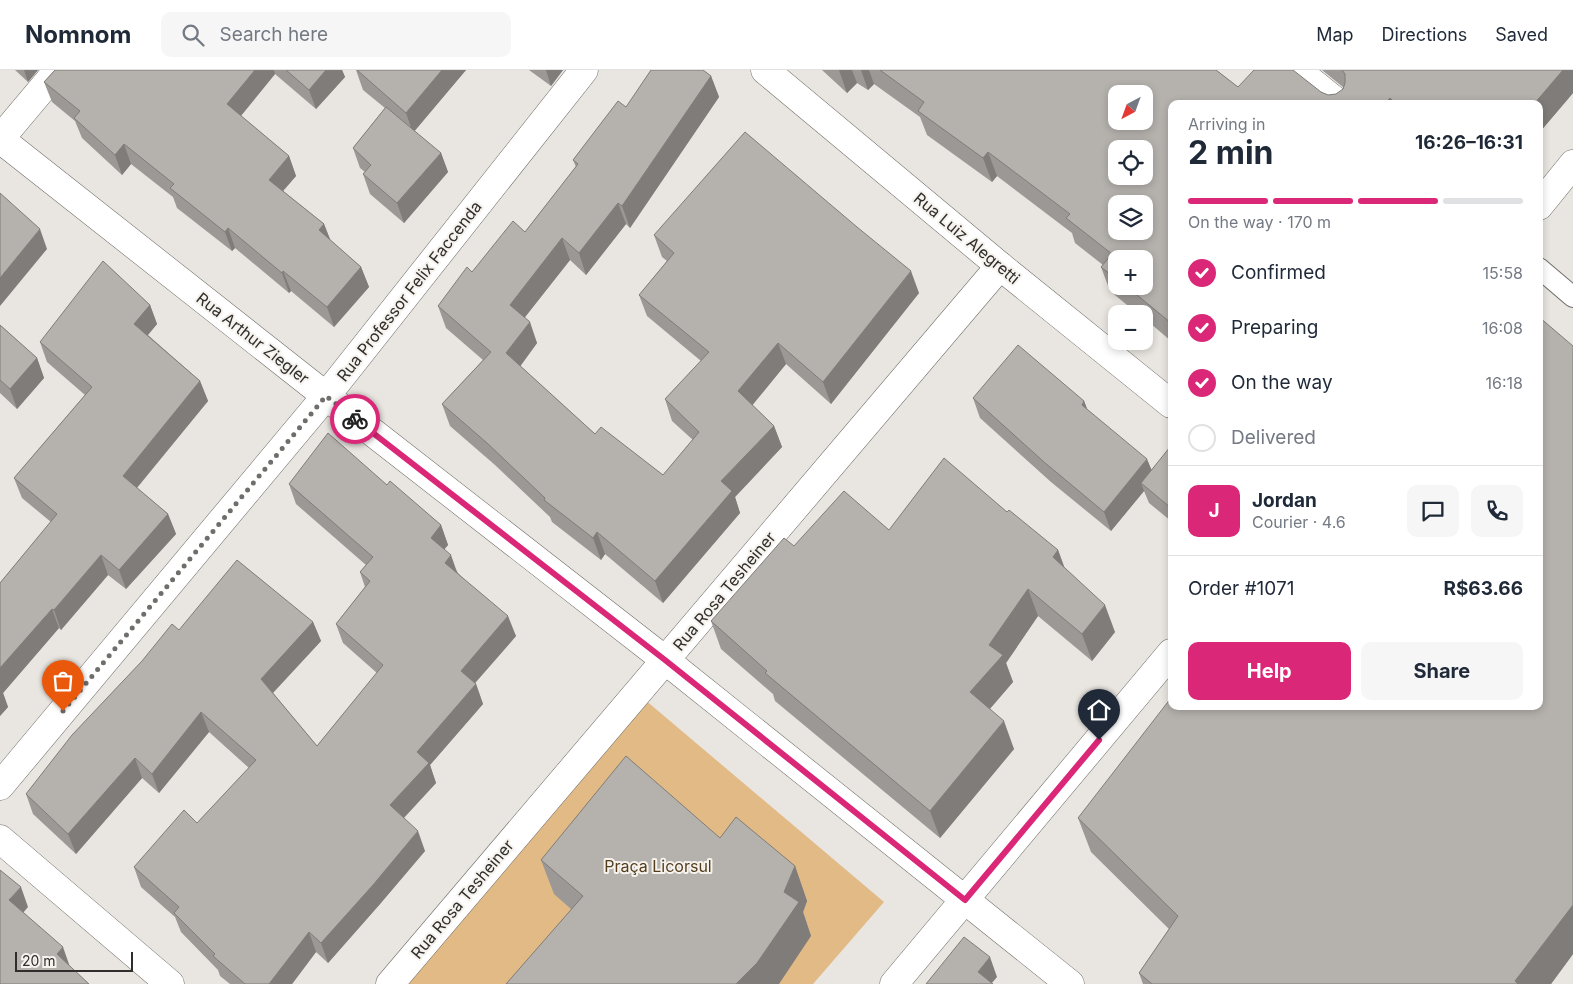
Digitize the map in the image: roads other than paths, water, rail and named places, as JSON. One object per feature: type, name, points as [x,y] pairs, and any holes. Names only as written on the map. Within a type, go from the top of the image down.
[{"type":"street","points":[[0,139],[58,70]]},
{"type":"street","name":"Rua Professor Felix Faccenda","points":[[0,786],[326,396],[584,70]]},
{"type":"street","name":"Rua Luiz Alegretti","points":[[765,70],[1000,266],[1168,402]]},
{"type":"street","points":[[1297,70],[1334,100]]},
{"type":"street","name":"Rua Arthur Ziegler","points":[[0,139],[665,660],[1070,984]]},
{"type":"street","points":[[1543,201],[1573,164]]},
{"type":"street","name":"Rua Rosa Tesheiner","points":[[390,984],[1000,266]]},
{"type":"street","points":[[894,984],[1168,657]]},
{"type":"street","points":[[0,839],[170,984]]},
{"type":"lane","points":[[1543,271],[1573,297]]},
{"type":"park label","name":"Praça Licorsul","points":[[658,866]]}]
